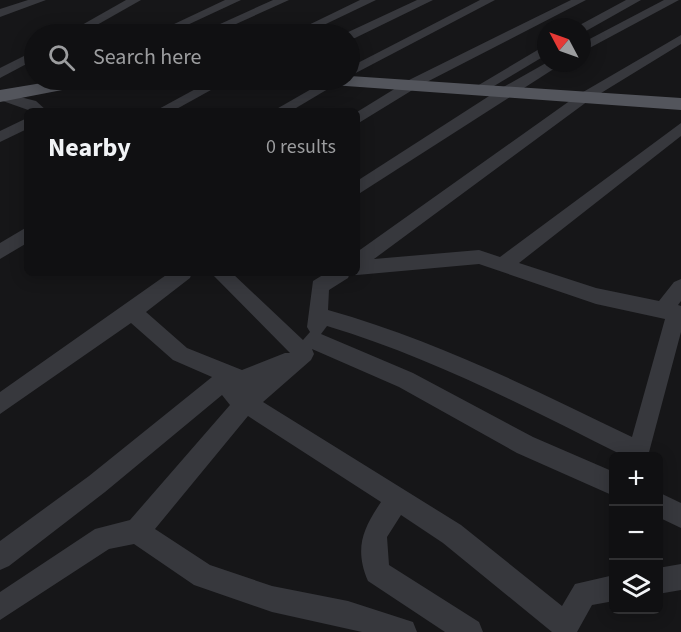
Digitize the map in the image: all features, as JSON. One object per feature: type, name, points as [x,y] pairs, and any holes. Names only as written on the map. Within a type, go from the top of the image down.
[{"type":"main road","points":[[360,81],[414,83],[505,92],[681,104]]},
{"type":"main road","points":[[0,96],[31,90]]},
{"type":"street","points":[[0,13],[40,0]]},
{"type":"street","points":[[91,24],[135,0]]},
{"type":"street","points":[[181,24],[235,0]]},
{"type":"street","points":[[227,24],[283,0]]},
{"type":"street","points":[[318,24],[370,0]]},
{"type":"street","points":[[360,30],[427,0]]},
{"type":"street","points":[[360,67],[489,0]]},
{"type":"street","points":[[360,117],[414,83],[580,0]]},
{"type":"street","points":[[591,23],[634,0]]},
{"type":"street","points":[[591,43],[673,0]]},
{"type":"street","points":[[360,260],[583,98],[681,39]]},
{"type":"street","points":[[479,89],[537,54]]},
{"type":"street","points":[[0,74],[24,61]]},
{"type":"street","points":[[360,187],[505,92],[540,72]]},
{"type":"street","points":[[168,108],[202,90]]},
{"type":"street","points":[[285,108],[317,90]]},
{"type":"street","points":[[0,96],[31,104],[36,108]]},
{"type":"street","points":[[0,137],[24,125]]},
{"type":"street","points":[[503,265],[681,128]]},
{"type":"street","points":[[0,252],[24,236]]},
{"type":"street","points":[[360,268],[479,257],[596,296],[674,312]]},
{"type":"street","points":[[0,404],[132,312],[179,276]]},
{"type":"street","points":[[226,276],[308,347],[406,380],[525,445],[609,482]]},
{"type":"street","points":[[0,607],[104,538],[137,531],[245,403],[308,347],[316,333],[320,286],[337,276]]},
{"type":"street","points":[[318,315],[386,335],[464,366],[639,452],[681,287]]},
{"type":"street","points":[[132,312],[180,354],[242,380],[308,347]]},
{"type":"street","points":[[231,375],[233,395],[452,534],[571,629],[584,593],[609,589]]},
{"type":"street","points":[[0,557],[97,484],[231,375]]},
{"type":"street","points":[[397,499],[374,534],[377,572],[469,632]]},
{"type":"street","points":[[662,506],[681,516]]},
{"type":"street","points":[[137,531],[203,576],[272,599],[348,614],[403,632]]},
{"type":"street","points":[[663,580],[681,578]]}]
